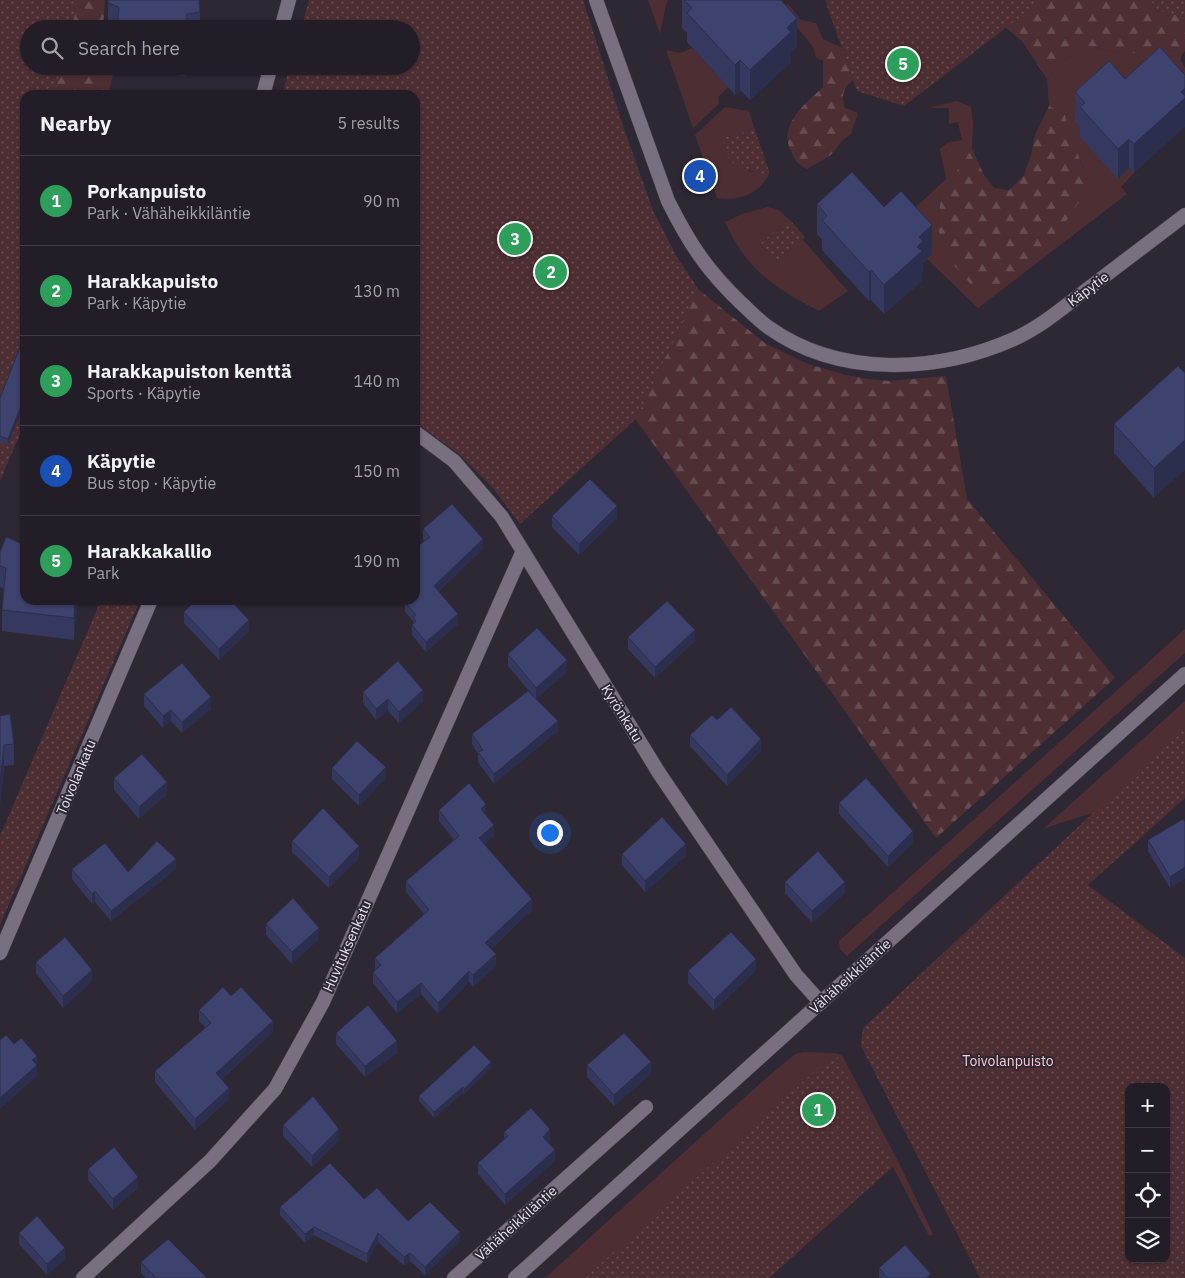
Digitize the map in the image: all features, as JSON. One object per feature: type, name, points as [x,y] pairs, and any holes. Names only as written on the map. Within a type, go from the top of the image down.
[{"type":"street","points":[[283,20],[289,0]]},
{"type":"street","name":"Käpytie","points":[[596,0],[668,201],[681,228],[698,255],[718,280],[766,327],[790,341],[820,354],[846,361],[871,364],[901,365],[930,363],[957,358],[1014,338],[1062,308],[1185,215]]},
{"type":"street","points":[[264,90],[269,75]]},
{"type":"street","name":"Kyrönkatu","points":[[420,436],[454,462],[502,517],[522,553],[659,773],[796,975],[821,1003]]},
{"type":"street","name":"Huvituksenkatu","points":[[83,1278],[210,1162],[274,1089],[323,1002],[522,553]]},
{"type":"street","name":"Toivolankatu","points":[[0,953],[149,605]]},
{"type":"street","name":"Vähäheikkiläntie","points":[[515,1278],[1185,674]]},
{"type":"street","name":"Vähäheikkiläntie","points":[[454,1278],[646,1107]]},
{"type":"green space","points":[[0,0],[105,0],[104,20],[20,20],[20,75],[113,75],[109,90],[24,90]]},
{"type":"green space","points":[[0,0],[79,0],[73,20],[20,20],[20,75],[59,75],[56,90],[20,90],[20,434],[0,481]]},
{"type":"green space","points":[[309,0],[583,0],[626,135],[653,211],[675,254],[698,290],[636,419],[520,524],[492,487],[459,454],[420,426],[420,90],[283,90],[288,75],[420,75],[420,20],[303,20]]},
{"type":"green space","points":[[648,0],[668,0],[660,34]]},
{"type":"green space","points":[[722,0],[767,0],[789,5],[801,20],[816,23],[823,39],[823,60],[816,58],[813,47],[792,21]]},
{"type":"green space","points":[[825,0],[1042,0],[904,106],[857,91]]},
{"type":"green space","points":[[1008,0],[1151,0],[1157,11],[1185,17],[1185,46],[1163,53],[1123,53],[1088,46],[1062,62],[1047,79],[1022,41],[1006,28]]},
{"type":"green space","points":[[1151,0],[1185,0],[1185,17],[1157,11]]},
{"type":"green space","points":[[823,39],[842,48],[853,80],[845,89],[843,96],[844,104],[845,108],[858,113],[851,134],[842,141],[831,155],[807,169],[798,163],[793,156],[788,140],[788,131],[796,114],[823,87]]},
{"type":"green space","points":[[1088,46],[1123,53],[1163,53],[1185,46],[1181,61],[1185,68],[1185,104],[1129,168],[1134,173],[1121,187],[1127,194],[978,308],[927,259],[901,221],[946,179],[940,149],[947,143],[962,140],[958,122],[949,124],[949,108],[928,108],[957,101],[971,107],[973,124],[972,149],[941,194],[938,230],[1083,168],[1068,131],[1065,115],[1049,106],[1047,79],[1062,62]]},
{"type":"green space","points":[[692,48],[728,87],[718,97],[719,104],[693,128],[666,50],[680,53]]},
{"type":"green space","points":[[1049,106],[1065,115],[1084,176],[1085,185],[1082,196],[1074,211],[1061,227],[1015,273],[990,288],[975,289],[953,264],[938,230],[941,194],[972,149],[984,175],[994,188],[1009,190],[1024,175],[1035,135]]},
{"type":"green space","points":[[725,107],[749,111],[754,127],[738,135],[726,137],[749,171],[769,174],[754,192],[740,197],[725,199],[717,198],[695,135]]},
{"type":"green space","points":[[754,127],[769,174],[738,166],[727,156],[724,149],[723,141],[726,137],[738,135]]},
{"type":"green space","points":[[626,135],[653,211],[675,254],[698,289],[766,344],[808,364],[846,375],[889,381],[946,376],[967,499],[1115,678],[936,838],[636,420],[616,412]]},
{"type":"green space","points":[[767,207],[777,209],[789,219],[760,244],[775,262],[802,239],[848,291],[819,311],[788,294],[763,276],[752,265],[733,238],[725,222],[742,214]]},
{"type":"green space","points":[[789,219],[805,237],[775,262],[760,244]]},
{"type":"green space","points":[[99,605],[138,605],[0,925],[0,836]]},
{"type":"green space","points":[[1185,629],[1185,653],[847,956],[840,949],[839,941]]},
{"type":"green space","points":[[1185,701],[1185,791],[1114,807],[1043,829]]},
{"type":"green space","name":"Toivolanpuisto","points":[[1185,727],[1185,798],[1088,885],[1185,958],[1185,1278],[980,1278],[861,1046],[863,1028]]},
{"type":"green space","points":[[804,1052],[842,1055],[899,1163],[933,1234],[929,1236],[893,1167],[769,1278],[545,1278],[764,1080],[795,1054]]},
{"type":"green space","points":[[835,1053],[893,1166],[769,1278],[585,1278]]},
{"type":"building","points":[[109,0],[199,0],[200,12],[187,14],[187,20],[118,20],[119,7],[108,3]]},
{"type":"building","points":[[684,0],[781,0],[797,18],[787,28],[791,32],[750,70],[740,60],[735,65],[687,13],[692,8]]},
{"type":"building","points":[[1160,47],[1185,75],[1185,88],[1181,92],[1185,98],[1134,144],[1129,139],[1118,149],[1080,107],[1085,103],[1075,92],[1109,61],[1125,79]]},
{"type":"building","points":[[852,172],[884,207],[901,191],[932,225],[919,237],[923,241],[917,247],[922,251],[884,285],[871,270],[869,272],[822,220],[827,216],[817,204]]},
{"type":"building","points":[[20,348],[20,409],[8,439],[0,436],[0,398]]},
{"type":"building","points":[[1178,366],[1185,373],[1185,440],[1154,468],[1114,424]]},
{"type":"building","points":[[590,479],[617,506],[579,544],[552,516]]},
{"type":"building","points":[[452,504],[483,539],[434,586],[458,614],[426,642],[412,625],[416,621],[413,617],[416,615],[408,605],[420,605],[420,544],[430,537],[423,529]]},
{"type":"building","points":[[6,537],[20,543],[20,605],[75,605],[74,618],[2,610],[6,568],[0,566],[0,552]]},
{"type":"building","points":[[667,601],[695,630],[655,667],[628,637]]},
{"type":"building","points":[[191,605],[235,605],[249,620],[219,649],[184,612]]},
{"type":"building","points":[[537,628],[567,660],[536,688],[508,654]]},
{"type":"building","points":[[398,661],[423,690],[399,712],[388,699],[376,709],[363,692]]},
{"type":"building","points":[[182,663],[211,697],[182,722],[171,710],[163,716],[144,694]]},
{"type":"building","points":[[528,691],[558,721],[494,774],[478,752],[483,750],[472,734]]},
{"type":"building","points":[[731,707],[761,739],[727,775],[690,735],[712,715],[717,720]]},
{"type":"building","points":[[10,714],[14,744],[4,745],[0,783],[0,716]]},
{"type":"building","points":[[357,741],[386,767],[359,795],[332,768]]},
{"type":"building","points":[[142,754],[167,782],[139,807],[114,778]]},
{"type":"building","points":[[866,778],[913,831],[888,856],[839,803]]},
{"type":"building","points":[[469,783],[486,804],[481,809],[494,825],[479,838],[532,899],[485,943],[496,954],[473,975],[469,971],[438,1003],[421,983],[397,1002],[373,972],[381,965],[375,958],[429,910],[406,881],[459,836],[439,810]]},
{"type":"building","points":[[323,808],[359,846],[329,877],[292,841]]},
{"type":"building","points":[[662,817],[686,844],[645,881],[622,854]]},
{"type":"building","points":[[1183,819],[1185,822],[1185,867],[1170,877],[1148,840]]},
{"type":"building","points":[[157,841],[176,859],[111,911],[95,891],[92,894],[72,869],[105,843],[128,872]]},
{"type":"building","points":[[818,851],[845,882],[812,911],[785,882]]},
{"type":"building","points":[[293,898],[319,928],[292,952],[266,924]]},
{"type":"building","points":[[731,932],[756,959],[714,1000],[688,971]]},
{"type":"building","points":[[65,937],[92,970],[63,996],[36,962]]},
{"type":"building","points":[[223,987],[231,996],[241,987],[273,1021],[216,1073],[229,1088],[195,1119],[155,1071],[211,1023],[199,1010]]},
{"type":"building","points":[[368,1005],[397,1041],[365,1066],[336,1033]]},
{"type":"building","points":[[624,1033],[651,1062],[614,1095],[587,1065]]},
{"type":"building","points":[[6,1035],[14,1044],[21,1038],[37,1056],[32,1060],[37,1065],[0,1098],[0,1040]]},
{"type":"building","points":[[474,1045],[491,1062],[464,1089],[463,1087],[434,1112],[419,1096]]},
{"type":"building","points":[[313,1096],[339,1129],[312,1156],[283,1125]]},
{"type":"building","points":[[531,1108],[550,1129],[543,1137],[555,1150],[505,1194],[478,1163],[508,1136],[504,1132]]},
{"type":"building","points":[[114,1147],[138,1177],[113,1199],[88,1169]]},
{"type":"building","points":[[330,1163],[364,1199],[377,1188],[408,1221],[430,1202],[460,1232],[425,1267],[410,1253],[404,1257],[378,1233],[367,1254],[314,1227],[305,1234],[280,1207]]},
{"type":"building","points":[[37,1216],[65,1248],[47,1264],[19,1233]]},
{"type":"building","points":[[168,1239],[205,1278],[156,1278],[141,1262]]},
{"type":"building","points":[[905,1245],[931,1274],[926,1278],[887,1278],[879,1268]]},
{"type":"place","name":"Harakkakallio","points":[[903,64]]},
{"type":"place","name":"Käpytie","points":[[700,176]]},
{"type":"place","name":"Harakkapuiston kenttä","points":[[515,239]]},
{"type":"place","name":"Harakkapuisto","points":[[551,272]]},
{"type":"place","name":"Porkanpuisto","points":[[818,1110]]}]
